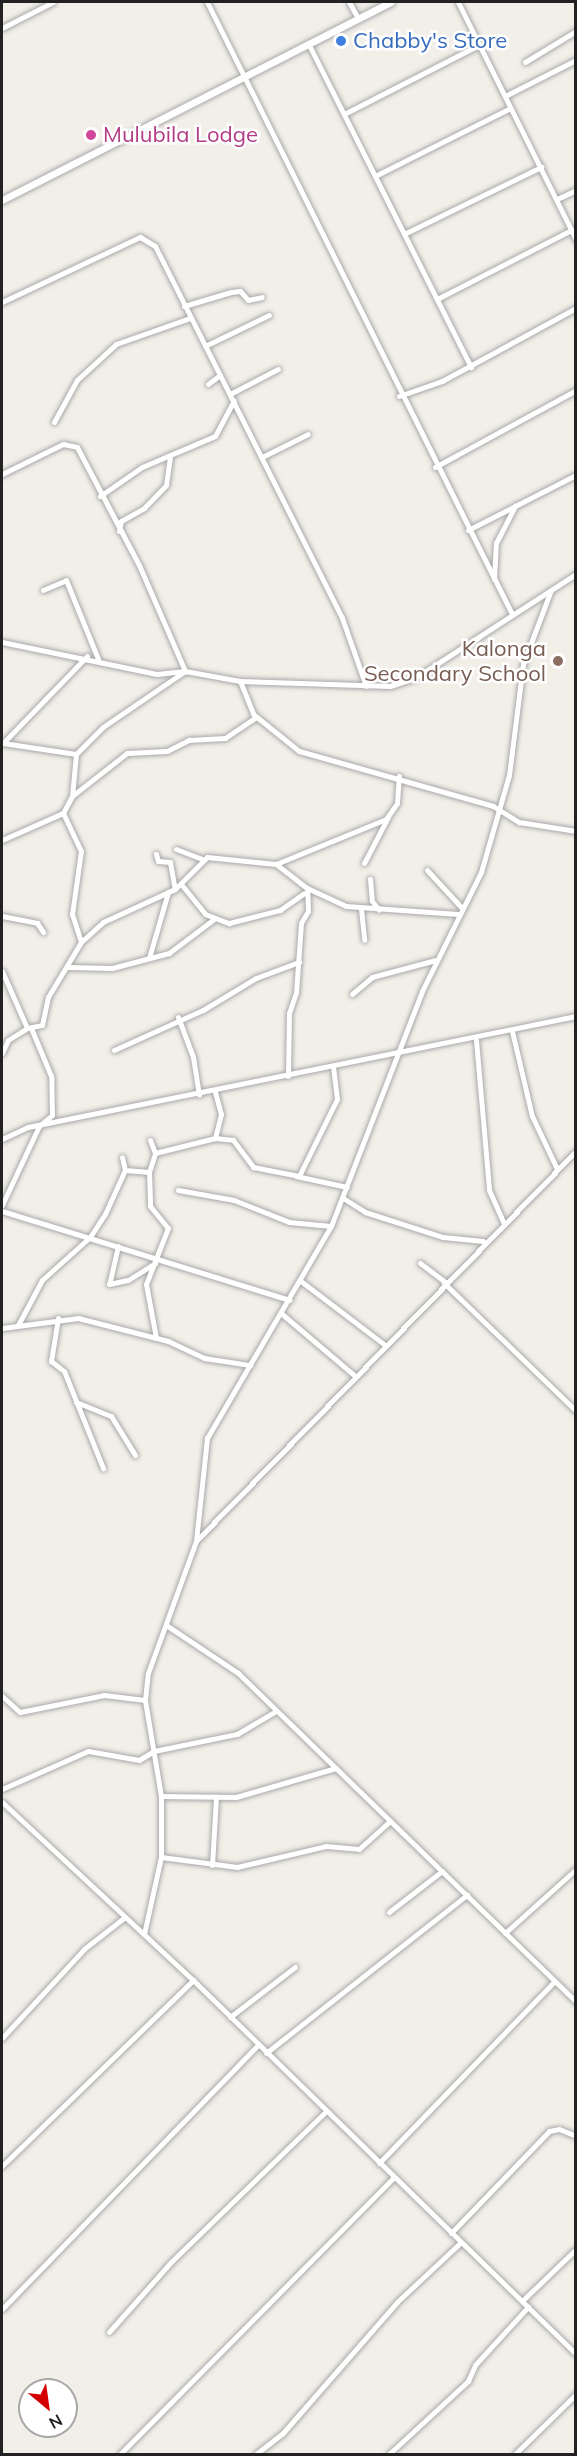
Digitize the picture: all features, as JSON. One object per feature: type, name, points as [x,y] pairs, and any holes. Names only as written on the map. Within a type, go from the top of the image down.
[{"type":"street","points":[[2,28],[53,2]]},
{"type":"street","points":[[207,2],[399,396],[512,614]]},
{"type":"street","points":[[350,2],[358,18]]},
{"type":"street","points":[[2,200],[242,74],[391,2]]},
{"type":"street","points":[[458,2],[576,240]]},
{"type":"street","points":[[525,62],[576,31]]},
{"type":"street","points":[[308,43],[471,367]]},
{"type":"street","points":[[344,114],[479,45]]},
{"type":"street","points":[[505,96],[576,60]]},
{"type":"street","points":[[375,176],[510,108]]},
{"type":"street","points":[[405,234],[541,167]]},
{"type":"street","points":[[557,199],[576,190]]},
{"type":"street","points":[[437,299],[571,230]]},
{"type":"street","points":[[2,303],[140,237],[155,246],[356,647],[366,687]]},
{"type":"street","points":[[184,306],[231,292],[240,291],[249,300],[262,297]]},
{"type":"street","points":[[399,396],[471,367],[576,308]]},
{"type":"street","points":[[205,346],[269,315]]},
{"type":"street","points":[[54,422],[77,380],[116,344],[190,318]]},
{"type":"street","points":[[230,394],[278,369]]},
{"type":"street","points":[[208,384],[220,375]]},
{"type":"street","points":[[435,467],[576,390]]},
{"type":"street","points":[[100,496],[170,456],[217,434],[234,402]]},
{"type":"street","points":[[262,457],[308,434]]},
{"type":"street","points":[[2,474],[71,443],[85,459],[100,496],[185,671]]},
{"type":"street","points":[[119,531],[121,520],[144,508],[166,485],[170,456]]},
{"type":"street","points":[[468,530],[576,475]]},
{"type":"street","points":[[494,579],[496,543],[515,506]]},
{"type":"street","points":[[2,642],[98,658],[157,674],[185,671],[240,681],[277,678],[366,687],[415,678],[576,574]]},
{"type":"street","points":[[43,590],[66,580],[98,658]]},
{"type":"street","points":[[144,1934],[161,1857],[161,1796],[145,1700],[148,1673],[196,1541],[207,1438],[302,1282],[331,1226],[402,1054],[436,960],[481,872],[500,811],[516,738],[523,664],[551,590]]},
{"type":"street","points":[[2,743],[87,656]]},
{"type":"street","points":[[2,840],[63,813],[72,796],[76,754],[103,727],[185,671]]},
{"type":"street","points":[[240,681],[256,717],[299,751],[338,765],[399,776],[500,811],[519,822],[576,831]]},
{"type":"street","points":[[72,796],[127,753],[167,751],[189,740],[225,738],[256,717]]},
{"type":"street","points":[[2,743],[76,754]]},
{"type":"street","points":[[364,863],[397,803],[399,776]]},
{"type":"street","points":[[63,813],[80,844],[72,914],[81,942]]},
{"type":"street","points":[[276,864],[388,817]]},
{"type":"street","points":[[176,849],[181,855],[204,860],[231,856],[276,864],[306,890],[361,909],[460,911]]},
{"type":"street","points":[[156,854],[158,861],[170,862],[181,855]]},
{"type":"street","points":[[2,1053],[8,1040],[44,1020],[48,997],[68,968],[81,942],[109,918],[175,889],[204,860]]},
{"type":"street","points":[[170,862],[175,889]]},
{"type":"street","points":[[427,870],[460,911]]},
{"type":"street","points":[[370,879],[372,901],[379,910]]},
{"type":"street","points":[[181,884],[213,919]]},
{"type":"street","points":[[68,968],[99,970],[169,952],[213,919],[254,920],[290,905],[306,890]]},
{"type":"street","points":[[288,1076],[287,1037],[299,962],[301,923],[308,911],[306,890]]},
{"type":"street","points":[[149,958],[168,892]]},
{"type":"street","points":[[361,909],[364,940]]},
{"type":"street","points":[[2,916],[37,923],[43,932]]},
{"type":"street","points":[[352,994],[372,977],[436,960]]},
{"type":"street","points":[[114,1050],[178,1017],[299,962]]},
{"type":"street","points":[[2,971],[51,1079],[52,1115],[39,1126],[2,1205]]},
{"type":"street","points":[[2,1139],[39,1126],[476,1040],[576,1016]]},
{"type":"street","points":[[178,1017],[193,1057],[199,1095]]},
{"type":"street","points":[[512,1031],[532,1116],[557,1169]]},
{"type":"street","points":[[476,1040],[487,1181],[503,1222]]},
{"type":"street","points":[[296,1176],[337,1099],[333,1067]]},
{"type":"street","points":[[215,1092],[221,1114],[215,1138]]},
{"type":"street","points":[[155,1153],[215,1138],[233,1140],[253,1167],[347,1187]]},
{"type":"street","points":[[150,1140],[155,1153],[149,1172],[150,1206],[168,1228],[146,1302],[156,1338]]},
{"type":"street","points":[[196,1541],[446,1283],[483,1241],[576,1151]]},
{"type":"street","points":[[16,1326],[25,1320],[42,1280],[90,1238],[125,1170],[122,1157]]},
{"type":"street","points":[[125,1170],[149,1172]]},
{"type":"street","points":[[178,1190],[234,1200],[290,1222],[331,1226]]},
{"type":"street","points":[[342,1198],[365,1212],[443,1237],[483,1241]]},
{"type":"street","points":[[2,1210],[290,1300]]},
{"type":"street","points":[[118,1246],[110,1284],[128,1280],[157,1260]]},
{"type":"street","points":[[420,1263],[446,1283],[576,1411]]},
{"type":"street","points":[[302,1282],[385,1345]]},
{"type":"street","points":[[282,1314],[355,1376]]},
{"type":"street","points":[[58,1318],[51,1361],[64,1371],[103,1467]]},
{"type":"street","points":[[2,1329],[58,1318],[156,1338],[204,1358],[250,1365]]},
{"type":"street","points":[[76,1402],[111,1416],[135,1455]]},
{"type":"street","points":[[166,1624],[227,1664],[576,2002]]},
{"type":"street","points":[[2,1696],[20,1712],[104,1695],[145,1700]]},
{"type":"street","points":[[2,1789],[87,1751],[130,1760],[154,1751],[237,1734],[276,1711]]},
{"type":"street","points":[[161,1796],[216,1798],[289,1785],[336,1768]]},
{"type":"street","points":[[212,1865],[216,1798]]},
{"type":"street","points":[[2,1802],[193,1980],[324,2113],[379,2163],[576,2354]]},
{"type":"street","points":[[161,1857],[212,1865],[246,1866],[326,1846],[361,1849],[390,1821]]},
{"type":"street","points":[[505,1933],[576,1869]]},
{"type":"street","points":[[389,1912],[442,1871]]},
{"type":"street","points":[[266,2053],[467,1895]]},
{"type":"street","points":[[2,2038],[84,1949],[125,1917]]},
{"type":"street","points":[[230,2017],[295,1967]]},
{"type":"street","points":[[2,2166],[193,1980]]},
{"type":"street","points":[[379,2163],[554,1982]]},
{"type":"street","points":[[2,2308],[258,2045]]},
{"type":"street","points":[[109,2332],[171,2262],[324,2113]]},
{"type":"street","points":[[451,2233],[549,2132],[559,2129],[576,2136]]},
{"type":"street","points":[[120,2454],[393,2178]]},
{"type":"street","points":[[256,2454],[282,2434],[396,2301],[460,2243]]},
{"type":"street","points":[[522,2301],[576,2249]]},
{"type":"street","points":[[389,2454],[468,2381],[474,2365],[528,2307]]},
{"type":"street","points":[[515,2454],[576,2394]]},
{"type":"place","name":"Chabby's Store","points":[[341,41]]},
{"type":"place","name":"Mulubila Lodge","points":[[91,135]]},
{"type":"place","name":"Kalonga Secondary School","points":[[558,661]]}]
